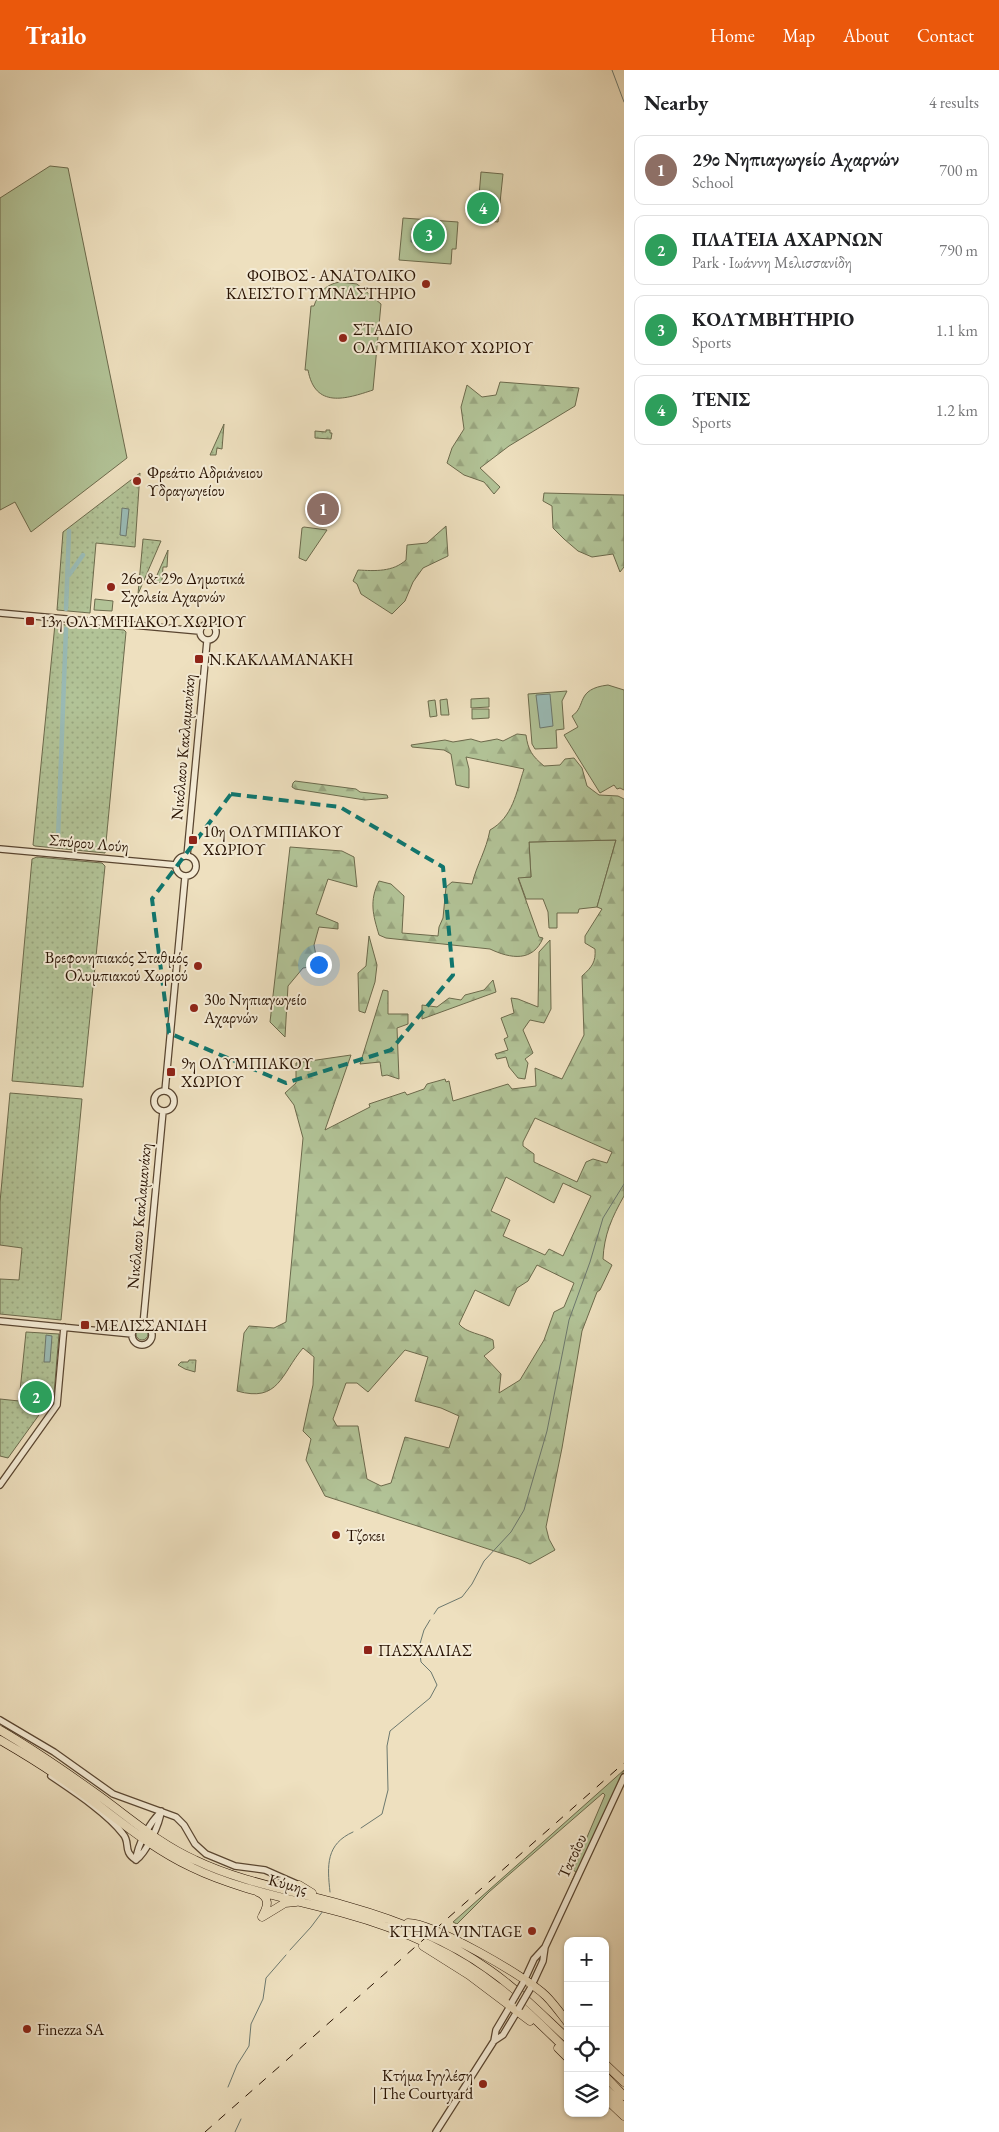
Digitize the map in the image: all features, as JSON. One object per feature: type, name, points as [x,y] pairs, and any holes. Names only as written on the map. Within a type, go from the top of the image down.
[{"type":"main road","name":"Κύμης","points":[[0,1730],[54,1763],[148,1838],[216,1869],[318,1897],[441,1941],[488,1969],[564,2035]]},
{"type":"main road","name":"Κύμης","points":[[0,1740],[49,1769],[193,1868],[251,1888],[400,1927],[484,1976],[510,1996],[564,2047]]},
{"type":"main road","points":[[299,1885],[318,1897]]},
{"type":"main road","points":[[251,1888],[262,1894],[266,1899],[267,1906],[262,1917],[285,1904],[302,1902]]},
{"type":"main road","points":[[400,1927],[416,1923],[451,1937],[546,1996],[564,2018]]},
{"type":"main road","points":[[400,1927],[515,2007],[564,2054]]},
{"type":"main road","points":[[609,2068],[624,2082]]},
{"type":"main road","points":[[609,2080],[624,2096]]},
{"type":"main road","points":[[609,2092],[624,2107]]},
{"type":"main road","points":[[609,2102],[624,2116]]},
{"type":"street","points":[[0,613],[199,631]]},
{"type":"street","points":[[205,624],[211,624],[215,628],[215,637],[207,641],[201,637],[199,631],[205,624]]},
{"type":"street","name":"Νικόλαου Κακλαμανάκη","points":[[187,856],[207,641]]},
{"type":"street","name":"Σπύρου Λούη","points":[[0,849],[176,865]]},
{"type":"street","points":[[187,856],[194,861],[196,867],[191,875],[185,876],[178,872],[176,865],[180,858],[187,856]]},
{"type":"street","points":[[165,1090],[185,876]]},
{"type":"street","points":[[165,1090],[172,1094],[174,1101],[171,1108],[163,1111],[155,1105],[154,1099],[159,1092],[165,1090]]},
{"type":"street","name":"Νικόλαου Κακλαμανάκη","points":[[143,1325],[163,1111]]},
{"type":"street","points":[[0,1321],[132,1334]]},
{"type":"street","points":[[143,1325],[152,1332],[148,1342],[138,1344],[133,1340],[132,1334],[137,1326],[143,1325]]},
{"type":"street","points":[[0,1485],[57,1405],[64,1327]]},
{"type":"street","points":[[0,1720],[54,1752],[112,1794],[161,1811],[180,1820],[195,1844],[206,1854],[235,1866],[265,1870],[299,1885]]},
{"type":"street","points":[[0,1744],[47,1773],[91,1805],[123,1834],[128,1852],[136,1860],[141,1857],[148,1838],[160,1819],[161,1811]]},
{"type":"street","name":"Τατοΐου","points":[[436,2132],[494,2041],[496,2030],[531,1987],[543,1961],[545,1947],[624,1777]]},
{"type":"street","name":"Τατοΐου","points":[[515,2007],[534,1959],[545,1947]]},
{"type":"highlighted area","points":[[231,794],[340,807],[443,867],[453,975],[391,1050],[286,1083],[169,1033],[152,899]]},
{"type":"green space","points":[[50,166],[68,168],[127,458],[31,532],[15,502],[0,510],[0,198]]},
{"type":"green space","points":[[481,172],[503,174],[498,222],[477,220]]},
{"type":"green space","points":[[403,218],[458,222],[456,249],[452,249],[451,264],[399,260]]},
{"type":"green space","name":"ΣΤΑΔΙΟ ΟΛΥΜΠΙΑΚΟΥ ΧΩΡΙΟΥ","points":[[340,282],[357,284],[381,304],[373,390],[342,398],[333,398],[317,391],[308,370],[305,370],[311,306],[314,306],[323,290]]},
{"type":"green space","points":[[500,382],[579,388],[575,406],[509,446],[480,468],[500,487],[494,494],[484,482],[464,475],[447,463],[452,448],[464,429],[461,407],[467,385],[482,397],[496,395]]},
{"type":"green space","points":[[224,424],[222,449],[217,448],[216,455],[210,455]]},
{"type":"green space","points":[[326,430],[330,430],[330,433],[332,433],[331,439],[315,438],[315,431],[326,432]]},
{"type":"green space","points":[[140,473],[135,547],[96,543],[90,613],[57,610],[63,532]]},
{"type":"green space","points":[[544,493],[624,495],[624,567],[620,572],[613,554],[592,557],[578,551],[553,528],[552,506],[543,501]]},
{"type":"green space","points":[[446,526],[448,556],[423,568],[413,582],[405,601],[392,614],[361,594],[357,584],[353,581],[358,570],[390,569],[401,564],[406,560],[407,545],[427,543]]},
{"type":"green space","points":[[302,528],[327,530],[306,561],[299,558]]},
{"type":"green space","points":[[143,539],[161,541],[138,594]]},
{"type":"green space","points":[[168,550],[167,567],[163,567],[162,580],[166,581],[166,583],[154,582]]},
{"type":"green space","points":[[95,599],[113,601],[112,611],[94,610]]},
{"type":"green space","points":[[55,624],[124,630],[126,632],[105,853],[33,845]]},
{"type":"green space","points":[[608,685],[624,690],[624,790],[617,789],[614,785],[600,793],[564,735],[578,727],[572,716],[586,694],[598,687]]},
{"type":"green space","points":[[567,691],[562,701],[564,729],[556,730],[557,748],[535,749],[532,744],[528,694]]},
{"type":"green space","points":[[489,698],[489,707],[471,708],[471,699]]},
{"type":"green space","points":[[447,699],[449,715],[441,715],[440,700]]},
{"type":"green space","points":[[435,700],[437,716],[430,717],[428,701]]},
{"type":"green space","points":[[472,709],[489,709],[489,718],[472,719]]},
{"type":"green space","points":[[517,734],[526,735],[531,752],[544,766],[560,765],[565,759],[574,758],[582,768],[587,786],[599,795],[618,796],[624,799],[624,1196],[612,1219],[605,1242],[603,1259],[612,1265],[600,1290],[597,1292],[582,1331],[546,1527],[549,1539],[555,1550],[530,1564],[325,1496],[306,1460],[311,1439],[303,1431],[313,1385],[314,1357],[303,1348],[278,1384],[271,1390],[251,1394],[237,1391],[244,1333],[249,1326],[274,1328],[286,1322],[303,1138],[294,1105],[285,1093],[296,1083],[296,1063],[351,1055],[325,1130],[370,1107],[369,1104],[405,1092],[407,1095],[424,1089],[427,1084],[445,1079],[446,1082],[449,1081],[453,1101],[508,1084],[512,1089],[536,1086],[535,1068],[562,1079],[584,1035],[582,976],[593,964],[595,957],[595,949],[585,943],[585,936],[602,909],[597,907],[616,840],[529,842],[531,877],[518,878],[539,937],[543,938],[539,946],[527,955],[513,956],[490,949],[386,938],[379,935],[377,928],[373,902],[379,881],[391,884],[404,896],[402,933],[438,936],[443,918],[446,887],[452,882],[472,884],[490,830],[498,825],[513,804],[524,769],[466,757],[469,769],[469,788],[456,785],[451,754],[444,750],[412,747],[411,745],[445,740],[453,742],[471,739],[481,742],[497,739],[503,741]],"holes":[[[535,1118],[612,1152],[607,1163],[593,1159],[586,1162],[577,1182],[534,1162],[534,1154],[523,1146],[523,1142]],[[506,1177],[554,1203],[563,1183],[591,1196],[563,1256],[549,1249],[545,1255],[503,1236],[510,1220],[491,1211]],[[537,1265],[574,1283],[564,1307],[554,1312],[544,1340],[520,1380],[499,1393],[501,1374],[484,1356],[494,1348],[493,1340],[466,1329],[459,1324],[475,1290],[509,1306],[517,1288],[528,1281]],[[405,1350],[428,1357],[415,1401],[441,1408],[459,1416],[449,1448],[405,1437],[391,1483],[381,1486],[367,1479],[358,1426],[337,1426],[333,1419],[346,1383],[357,1383],[368,1392]]]},
{"type":"green space","points":[[295,781],[356,789],[360,792],[387,795],[388,798],[365,800],[295,789],[292,787]]},
{"type":"green space","points":[[616,840],[597,907],[579,909],[578,913],[557,913],[557,928],[549,928],[548,912],[543,899],[526,899],[518,877],[531,877],[529,842]]},
{"type":"green space","points":[[290,847],[342,851],[354,857],[357,887],[328,879],[316,914],[338,923],[338,929],[319,927],[314,945],[318,966],[303,968],[288,986],[285,1037],[270,1022]]},
{"type":"green space","points":[[37,857],[102,863],[105,866],[83,1087],[12,1081],[32,859]]},
{"type":"green space","points":[[369,936],[377,965],[375,982],[365,1013],[359,1011],[358,973],[366,966]]},
{"type":"green space","points":[[550,940],[551,1009],[544,1023],[530,1020],[523,1030],[533,1053],[525,1059],[528,1063],[525,1079],[518,1078],[509,1067],[506,1057],[497,1059],[495,1054],[508,1050],[504,1039],[508,1037],[501,1018],[514,1013],[511,998],[538,1007],[539,952]]},
{"type":"green space","points":[[493,980],[496,992],[422,1019],[422,1005],[437,1007],[449,998],[461,1000],[465,995],[484,990]]},
{"type":"green space","points":[[383,990],[388,991],[388,1014],[408,1014],[408,1024],[397,1028],[399,1079],[387,1075],[382,1076],[380,1062],[360,1064]]},
{"type":"green space","points":[[10,1093],[82,1099],[61,1320],[0,1314],[0,1279],[19,1280],[22,1248],[0,1245],[0,1202]]},
{"type":"green space","points":[[140,1328],[144,1328],[148,1334],[144,1340],[140,1340],[136,1336],[136,1332]]},
{"type":"green space","points":[[26,1332],[59,1334],[54,1394],[8,1458],[0,1456],[0,1399],[19,1401]]},
{"type":"green space","points":[[189,1360],[196,1360],[195,1372],[178,1365]]},
{"type":"green space","points":[[624,1770],[573,1883],[571,1883],[576,1872],[573,1870],[605,1795],[603,1793],[489,1892],[457,1924],[453,1922]]},
{"type":"green space","points":[[214,1871],[313,1897],[412,1930],[443,1945],[485,1971],[532,2009],[564,2039],[564,2043],[485,1973],[346,1911],[213,1874]]},
{"type":"water","points":[[412,228],[444,231],[443,245],[411,242]]},
{"type":"water","points":[[122,508],[129,509],[126,536],[120,535]]},
{"type":"water","points":[[550,694],[553,726],[540,728],[536,695]]},
{"type":"water","points":[[46,1335],[52,1336],[50,1362],[44,1362]]},
{"type":"waterway","points":[[612,70],[624,102]]},
{"type":"waterway","points":[[66,609],[69,531]]},
{"type":"waterway","points":[[69,575],[83,555]]},
{"type":"waterway","points":[[55,844],[58,838],[66,629]]},
{"type":"waterway","points":[[434,1614],[438,1608],[462,1597],[472,1584],[484,1561],[511,1532],[524,1510],[547,1431],[569,1320],[590,1262],[603,1218],[624,1184]]},
{"type":"waterway","points":[[361,1828],[382,1814],[388,1790],[387,1746],[390,1731],[430,1698],[437,1685],[431,1672],[421,1662],[419,1647],[424,1630],[430,1620]]},
{"type":"waterway","points":[[330,1892],[330,1856],[338,1843],[353,1832]]},
{"type":"waterway","points":[[290,1950],[323,1911]]},
{"type":"waterway","points":[[228,2087],[237,2065],[249,2046],[251,2024],[263,1999],[266,1978],[286,1955]]},
{"type":"waterway","points":[[235,2132],[241,2119]]},
{"type":"railway","points":[[205,2132],[624,1763]]},
{"type":"place","name":"ΤΕΝΙΣ","points":[[483,208]]},
{"type":"place","name":"ΚΟΛΥΜΒΗΤΗΡΙΟ","points":[[429,235]]},
{"type":"place","name":"ΦΟΙΒΟΣ - ΑΝΑΤΟΛΙΚΟ ΚΛΕΙΣΤΟ ΓΥΜΝΑΣΤΗΡΙΟ","points":[[426,284]]},
{"type":"place","name":"ΣΤΑΔΙΟ ΟΛΥΜΠΙΑΚΟΥ ΧΩΡΙΟΥ","points":[[343,338]]},
{"type":"place","name":"Φρεάτιο Αδριάνειου Υδραγωγείου","points":[[137,481]]},
{"type":"place","name":"29ο Νηπιαγωγείο Αχαρνών","points":[[323,509]]},
{"type":"place","name":"26ο & 29ο Δημοτικά Σχολεία Αχαρνών","points":[[111,587]]},
{"type":"place","name":"13η ΟΛΥΜΠΙΑΚΟΥ ΧΩΡΙΟΥ","points":[[30,621]]},
{"type":"place","name":"Ν.ΚΑΚΛΑΜΑΝΑΚΗ","points":[[199,659]]},
{"type":"place","name":"10η ΟΛΥΜΠΙΑΚΟΥ ΧΩΡΙΟΥ","points":[[193,840]]},
{"type":"place","name":"Βρεφονηπιακός Σταθμός Ολυμπιακού Χωριού","points":[[198,966]]},
{"type":"place","name":"30ο Νηπιαγωγείο Αχαρνών","points":[[194,1008]]},
{"type":"place","name":"9η ΟΛΥΜΠΙΑΚΟΥ ΧΩΡΙΟΥ","points":[[171,1072]]},
{"type":"place","name":"ΜΕΛΙΣΣΑΝΙΔΗ","points":[[85,1325]]},
{"type":"place","name":"ΠΛΑΤΕΙΑ ΑΧΑΡΝΩΝ","points":[[36,1397]]},
{"type":"place","name":"Τζοκει","points":[[336,1535]]},
{"type":"place","name":"ΠΑΣΧΑΛΙΑΣ","points":[[368,1650]]},
{"type":"place","name":"KTHMA VINTAGE","points":[[532,1931]]},
{"type":"place","name":"Finezza SA","points":[[27,2029]]},
{"type":"place","name":"Κτήμα Ιγγλέση | The Courtyard","points":[[483,2084]]}]
